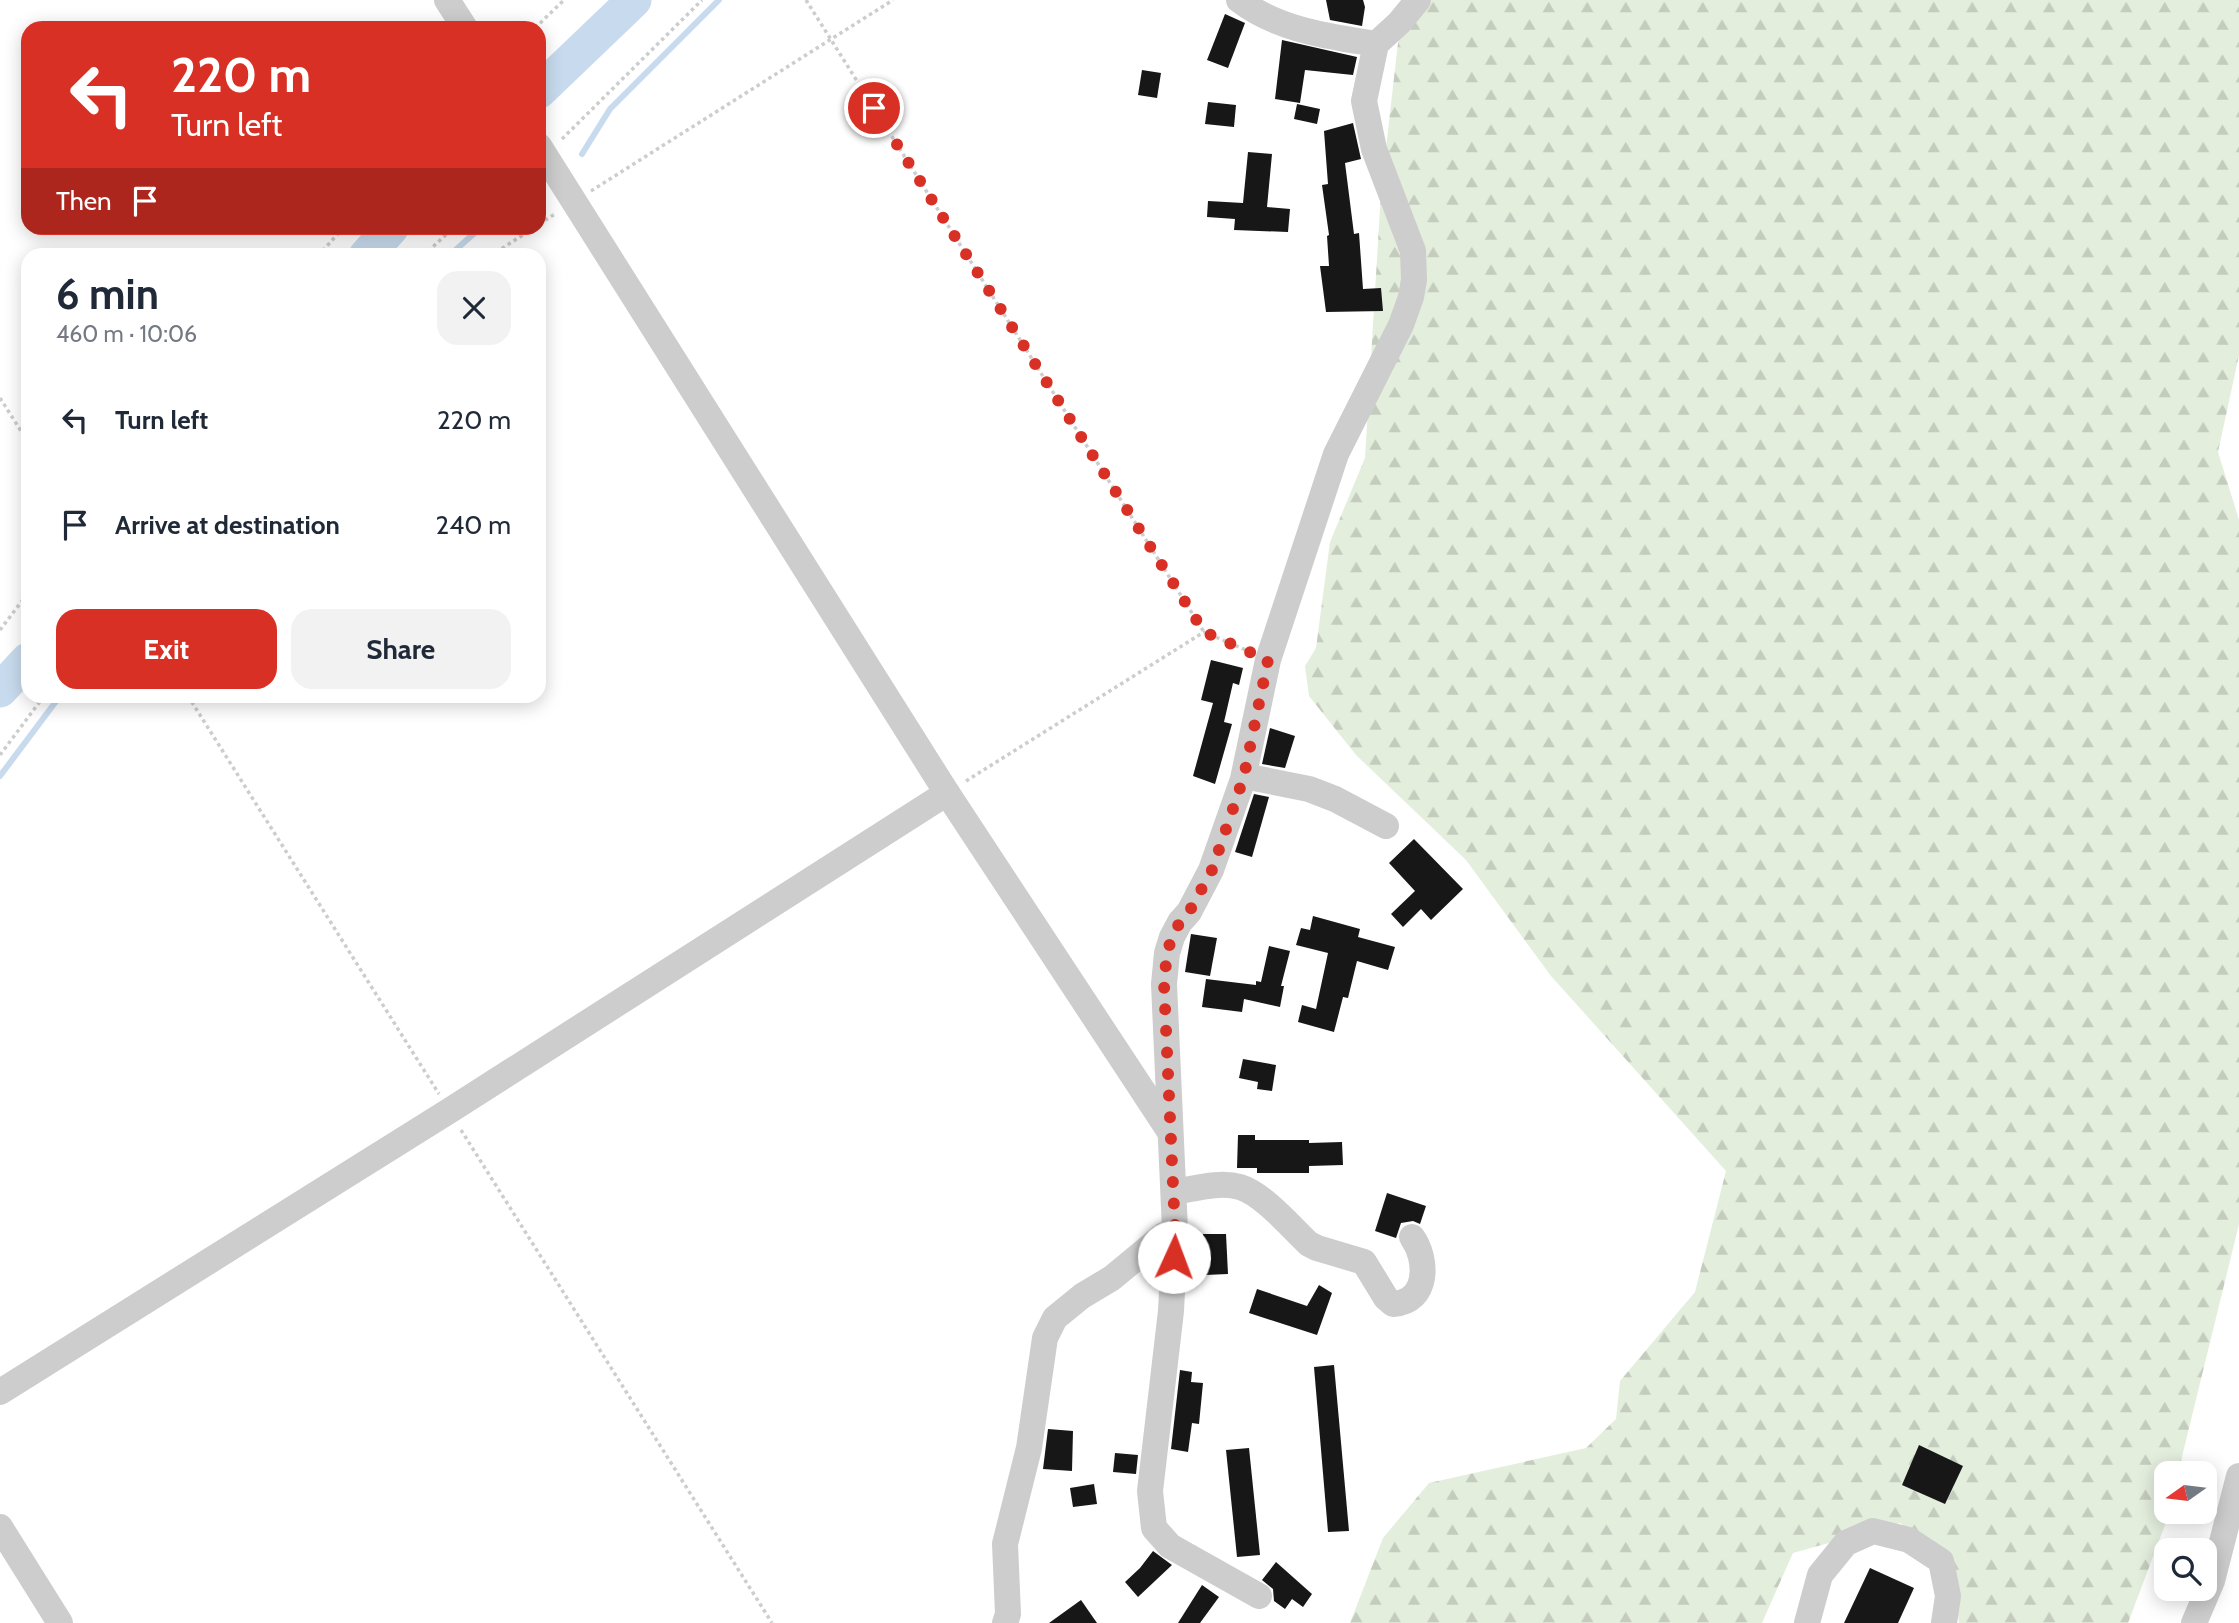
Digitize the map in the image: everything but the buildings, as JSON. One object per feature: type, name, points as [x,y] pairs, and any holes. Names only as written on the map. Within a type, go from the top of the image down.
[{"type":"street","points":[[447,0],[460,21]]},
{"type":"street","points":[[1238,0],[1272,20],[1315,34],[1376,44]]},
{"type":"street","points":[[1259,1596],[1170,1546],[1154,1528],[1150,1491],[1171,1311],[1175,1230],[1164,984],[1167,953],[1176,929],[1189,912],[1212,870],[1244,776],[1268,660],[1336,454],[1401,325],[1414,279],[1413,251],[1381,168],[1365,116],[1364,101],[1376,44],[1399,23],[1418,0]]},
{"type":"street","points":[[546,156],[947,793],[1171,1134]]},
{"type":"street","points":[[1244,776],[1316,792],[1386,826]]},
{"type":"street","points":[[0,1392],[449,1111],[947,793]]},
{"type":"street","points":[[1174,1192],[1212,1186],[1242,1188],[1257,1197],[1309,1244],[1364,1262],[1386,1298],[1393,1304],[1407,1300],[1422,1285],[1422,1252],[1412,1237]]},
{"type":"street","points":[[1005,1623],[1008,1614],[1005,1544],[1029,1448],[1045,1338],[1055,1318],[1082,1296],[1112,1278],[1164,1235],[1175,1230]]},
{"type":"street","points":[[2194,1623],[2212,1581],[2239,1476]]},
{"type":"street","points":[[0,1527],[60,1623]]},
{"type":"street","points":[[1807,1623],[1820,1575],[1846,1543],[1873,1531],[1909,1540],[1941,1561],[1948,1596],[1944,1623]]},
{"type":"path","points":[[542,21],[564,0]]},
{"type":"path","points":[[546,146],[702,0]]},
{"type":"path","points":[[806,0],[1204,632],[1268,660]]},
{"type":"path","points":[[546,220],[893,0]]},
{"type":"path","points":[[432,248],[446,235]]},
{"type":"path","points":[[503,248],[523,235]]},
{"type":"path","points":[[0,398],[21,431]]},
{"type":"path","points":[[0,630],[21,602]]},
{"type":"path","points":[[947,793],[1204,632]]},
{"type":"path","points":[[0,755],[39,703]]},
{"type":"path","points":[[192,703],[772,1623]]},
{"type":"green space","points":[[1408,0],[2239,0],[2239,355],[2218,452],[2239,520],[2239,1224],[2181,1461],[2154,1461],[2154,1524],[2165,1524],[2160,1538],[2154,1538],[2154,1554],[2128,1623],[1959,1623],[1951,1561],[1900,1523],[1793,1553],[1762,1623],[1350,1623],[1383,1538],[1429,1483],[1586,1448],[1616,1419],[1620,1381],[1695,1292],[1726,1171],[1551,976],[1466,860],[1356,755],[1309,696],[1305,666],[1316,648],[1330,542],[1365,458],[1381,192],[1399,34]]},
{"type":"waterway","points":[[546,84],[634,0]]},
{"type":"waterway","points":[[582,154],[610,109],[719,0]]},
{"type":"waterway","points":[[373,248],[385,235]]},
{"type":"waterway","points":[[458,248],[472,235]]},
{"type":"waterway","points":[[0,690],[21,668]]},
{"type":"waterway","points":[[0,776],[55,703]]},
{"type":"route","points":[[874,108],[1204,632],[1268,660],[1244,776],[1222,842],[1212,870],[1189,912],[1180,922],[1167,953],[1164,984],[1174,1257]]}]
